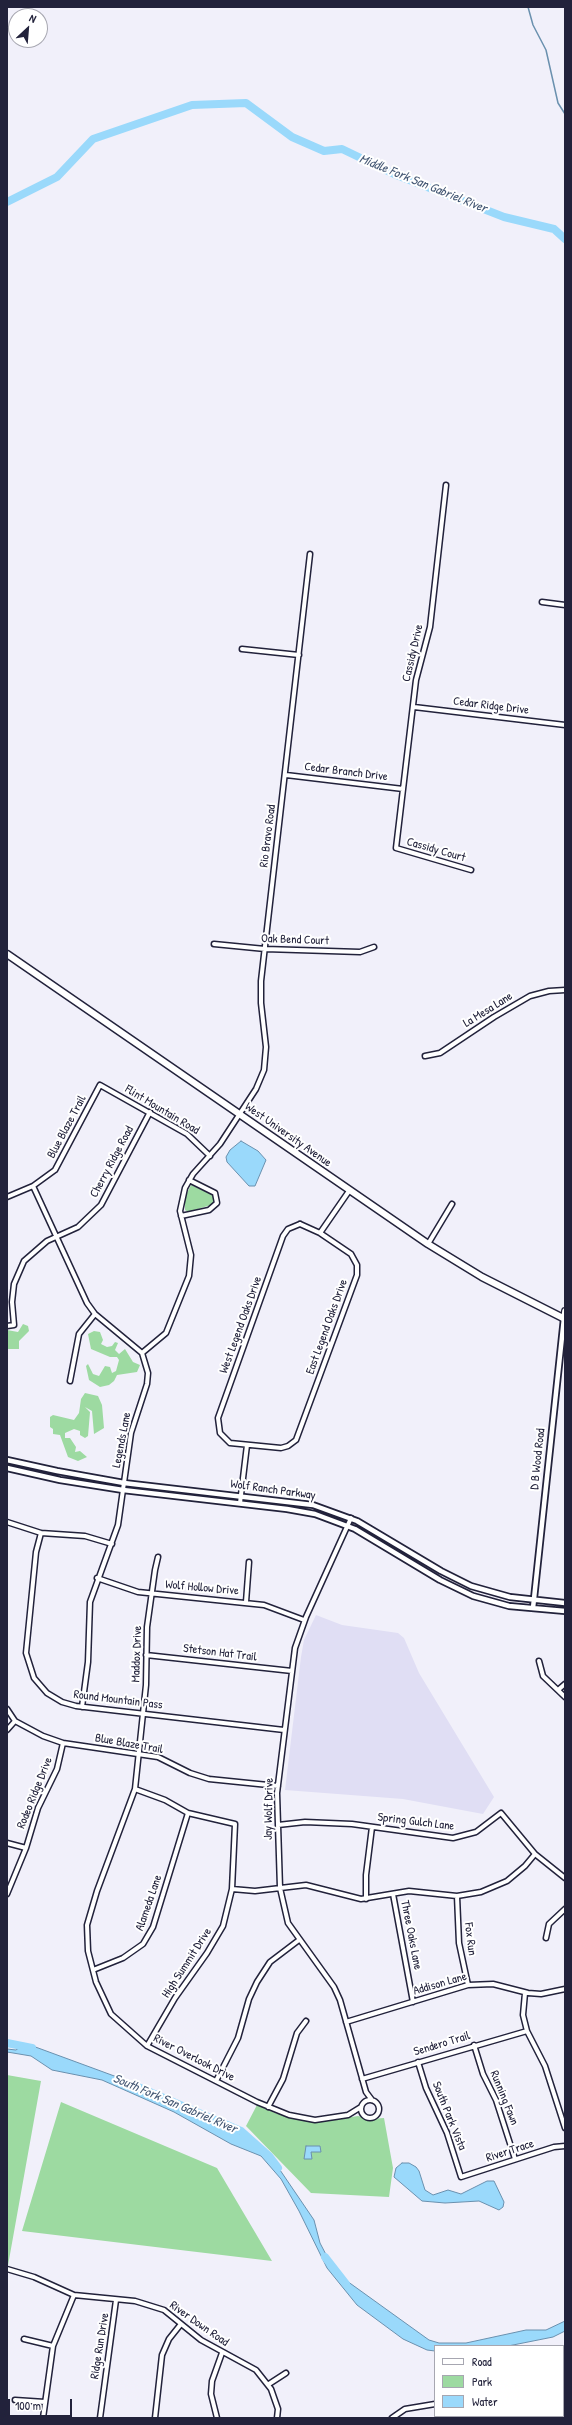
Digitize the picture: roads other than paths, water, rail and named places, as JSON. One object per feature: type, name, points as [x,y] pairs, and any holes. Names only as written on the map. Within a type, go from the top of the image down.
[{"type":"main road","name":"West University Avenue","points":[[7,954],[428,1244],[482,1276],[565,1319]]},
{"type":"main road","name":"D B Wood Road","points":[[565,1311],[565,1319]]},
{"type":"street","name":"Cassidy Drive","points":[[396,848],[418,673],[430,627],[446,485]]},
{"type":"street","name":"Rio Bravo Road","points":[[188,1180],[210,1156],[239,1115],[256,1089],[265,1064],[265,1036],[260,992],[286,775],[310,554]]},
{"type":"street","points":[[542,602],[565,605]]},
{"type":"street","points":[[242,650],[299,655]]},
{"type":"street","name":"Cedar Ridge Drive","points":[[414,707],[565,725]]},
{"type":"street","name":"Cedar Branch Drive","points":[[286,775],[403,789]]},
{"type":"street","name":"Cassidy Court","points":[[396,848],[471,870]]},
{"type":"street","name":"Oak Bend Court","points":[[214,944],[265,949],[360,952],[374,947]]},
{"type":"street","name":"La Mesa Lane","points":[[425,1056],[440,1054],[526,998],[549,991],[565,990]]},
{"type":"street","name":"Flint Mountain Road","points":[[100,1085],[187,1134],[210,1156]]},
{"type":"street","name":"Blue Blaze Trail","points":[[7,1198],[34,1186],[50,1175],[59,1165],[100,1085]]},
{"type":"street","name":"Cherry Ridge Road","points":[[7,1326],[14,1325],[13,1294],[15,1277],[19,1268],[37,1248],[78,1227],[101,1205],[150,1112]]},
{"type":"street","points":[[34,1186],[81,1293],[95,1314],[142,1353],[166,1333],[189,1276],[191,1255],[181,1216],[182,1195],[188,1180],[215,1194],[217,1203],[209,1210],[181,1216]]},
{"type":"street","points":[[320,1232],[349,1191]]},
{"type":"street","points":[[428,1244],[452,1204]]},
{"type":"street","name":"West Legend Oaks Drive","points":[[247,1445],[230,1443],[222,1437],[218,1428],[218,1418],[283,1236],[288,1228],[300,1224],[320,1232]]},
{"type":"street","name":"East Legend Oaks Drive","points":[[247,1445],[281,1448],[293,1444],[299,1436],[357,1275],[357,1267],[354,1258],[320,1232]]},
{"type":"street","points":[[70,1381],[79,1334],[95,1314]]},
{"type":"street","name":"D B Wood Road","points":[[533,1608],[565,1319]]},
{"type":"street","name":"Legends Lane","points":[[82,1707],[88,1656],[89,1608],[97,1578],[112,1544],[118,1525],[132,1425],[147,1384],[147,1367],[142,1353]]},
{"type":"street","points":[[240,1503],[247,1445]]},
{"type":"street","name":"Wolf Ranch Parkway","points":[[7,1460],[57,1471],[124,1482],[305,1503],[351,1518],[463,1583],[494,1594],[565,1604]]},
{"type":"street","name":"Wolf Ranch Parkway","points":[[7,1468],[65,1481],[123,1490],[308,1512],[347,1525],[459,1590],[493,1602],[565,1611]]},
{"type":"street","name":"Jay Wolf Drive","points":[[351,1518],[304,1620],[294,1648],[278,1786],[280,1888],[288,1923],[334,1987],[346,2022],[366,2092],[372,2100]]},
{"type":"street","points":[[7,1522],[41,1533],[85,1536],[112,1544]]},
{"type":"street","name":"Round Mountain Pass","points":[[41,1533],[36,1552],[26,1643],[27,1658],[34,1678],[47,1693],[62,1702],[82,1707],[284,1730]]},
{"type":"street","name":"Maddox Drive","points":[[138,1754],[143,1714],[146,1655],[152,1594],[158,1557]]},
{"type":"street","points":[[246,1602],[249,1562]]},
{"type":"street","name":"Wolf Hollow Drive","points":[[97,1578],[129,1590],[152,1594],[246,1602],[272,1607],[304,1620]]},
{"type":"street","name":"Stetson Hat Trail","points":[[146,1655],[292,1671]]},
{"type":"street","points":[[539,1661],[543,1676],[565,1697]]},
{"type":"street","points":[[558,1690],[565,1684]]},
{"type":"street","name":"Blue Blaze Trail","points":[[7,1709],[16,1721],[43,1736],[63,1743],[158,1757],[190,1773],[209,1778],[278,1786]]},
{"type":"street","points":[[7,1730],[16,1721]]},
{"type":"street","name":"Rodeo Ridge Drive","points":[[7,1894],[26,1848],[38,1808],[57,1769],[63,1743]]},
{"type":"street","name":"River Overlook Drive","points":[[138,1754],[136,1789],[97,1891],[87,1925],[88,1951],[93,1970],[111,2014],[147,2046],[268,2107],[289,2116],[315,2120],[353,2113]]},
{"type":"street","name":"High Summit Drive","points":[[136,1789],[165,1800],[188,1812],[235,1824],[232,1889],[223,1926],[207,1953],[175,1998],[147,2046]]},
{"type":"street","name":"Alameda Lane","points":[[93,1970],[123,1958],[143,1944],[153,1927],[188,1812]]},
{"type":"street","name":"Spring Gulch Lane","points":[[278,1825],[305,1822],[372,1827],[453,1838],[476,1832],[501,1813],[535,1854],[565,1878]]},
{"type":"street","points":[[366,1899],[366,1875],[372,1827]]},
{"type":"street","points":[[7,1843],[26,1848]]},
{"type":"street","points":[[232,1889],[255,1891],[306,1885],[316,1886],[349,1897],[366,1899],[419,1891],[457,1896],[481,1892],[507,1881],[525,1866],[535,1854]]},
{"type":"street","name":"Three Oaks Lane","points":[[393,1894],[413,2002]]},
{"type":"street","name":"Fox Run","points":[[457,1896],[459,1943],[468,1985]]},
{"type":"street","points":[[546,1938],[549,1924],[565,1910]]},
{"type":"street","points":[[216,2081],[238,2038],[249,1999],[257,1982],[270,1962],[299,1940]]},
{"type":"street","name":"Addison Lane","points":[[346,2022],[468,1985],[493,1984],[525,1993],[541,1994],[565,1989]]},
{"type":"street","points":[[525,1993],[523,2015],[527,2031],[545,2066],[565,2128]]},
{"type":"street","points":[[268,2107],[283,2079],[297,2033],[306,2021]]},
{"type":"street","name":"Sendero Trail","points":[[362,2079],[474,2045],[527,2031]]},
{"type":"street","name":"Running Fawn","points":[[474,2045],[483,2074],[498,2104],[515,2159]]},
{"type":"street","name":"South Park Vista","points":[[418,2062],[426,2088],[447,2133],[461,2177]]},
{"type":"street","name":"Jay Wolf Drive","points":[[365,2101],[366,2092]]},
{"type":"street","points":[[372,2100],[378,2105],[378,2113],[371,2117],[353,2113],[361,2107],[365,2101],[372,2100]]},
{"type":"street","points":[[361,2107],[364,2115]]},
{"type":"street","name":"River Trace","points":[[461,2177],[554,2147],[565,2146]]},
{"type":"street","name":"River Down Road","points":[[7,2269],[34,2276],[74,2295],[135,2301],[155,2306],[222,2353],[256,2370],[269,2384],[277,2404],[277,2418]]},
{"type":"street","points":[[43,2418],[53,2346],[74,2295]]},
{"type":"street","name":"Ridge Run Drive","points":[[100,2418],[116,2300]]},
{"type":"street","points":[[155,2418],[162,2355],[169,2339],[181,2324]]},
{"type":"street","points":[[24,2339],[53,2346]]},
{"type":"street","points":[[218,2418],[211,2394],[212,2380],[222,2353]]},
{"type":"street","points":[[269,2384],[286,2373]]},
{"type":"street","points":[[15,2400],[45,2402]]},
{"type":"street","points":[[392,2418],[405,2408],[434,2404]]},
{"type":"water","points":[[241,1141],[258,1151],[266,1160],[255,1186],[249,1186],[227,1162],[226,1157],[230,1150]]},
{"type":"water","points":[[23,2045],[30,2045],[117,2077],[216,2120],[260,2146],[280,2170],[314,2220],[320,2243],[333,2268],[340,2276],[429,2340],[439,2343],[466,2343],[526,2330],[546,2330],[565,2321],[565,2331],[553,2337],[513,2345],[434,2345],[434,2351],[427,2350],[403,2339],[357,2305],[327,2268],[299,2211],[281,2179],[261,2156],[231,2144],[174,2112],[102,2080],[52,2070],[31,2056],[7,2052],[7,2049],[16,2050]]},
{"type":"water","points":[[306,2146],[320,2146],[321,2152],[311,2152],[312,2159],[304,2159]]},
{"type":"water","points":[[402,2163],[409,2163],[416,2167],[419,2171],[425,2190],[433,2195],[448,2190],[461,2194],[487,2181],[494,2181],[504,2202],[503,2207],[499,2210],[479,2201],[445,2203],[422,2201],[394,2177],[396,2168]]},
{"type":"waterway","points":[[528,7],[533,25],[546,50],[558,103],[565,114]]},
{"type":"waterway","name":"Middle Fork San Gabriel River","points":[[7,202],[57,177],[93,139],[192,105],[246,103],[292,137],[324,151],[342,149],[394,174],[504,217],[554,229],[565,239]]},
{"type":"waterway","name":"South Fork San Gabriel River","points":[[7,2043],[32,2048]]},
{"type":"waterway","name":"South Fork San Gabriel River","points":[[138,2087],[241,2131],[269,2156],[278,2168]]},
{"type":"waterway","name":"South Fork San Gabriel River","points":[[325,2257],[346,2284]]}]
